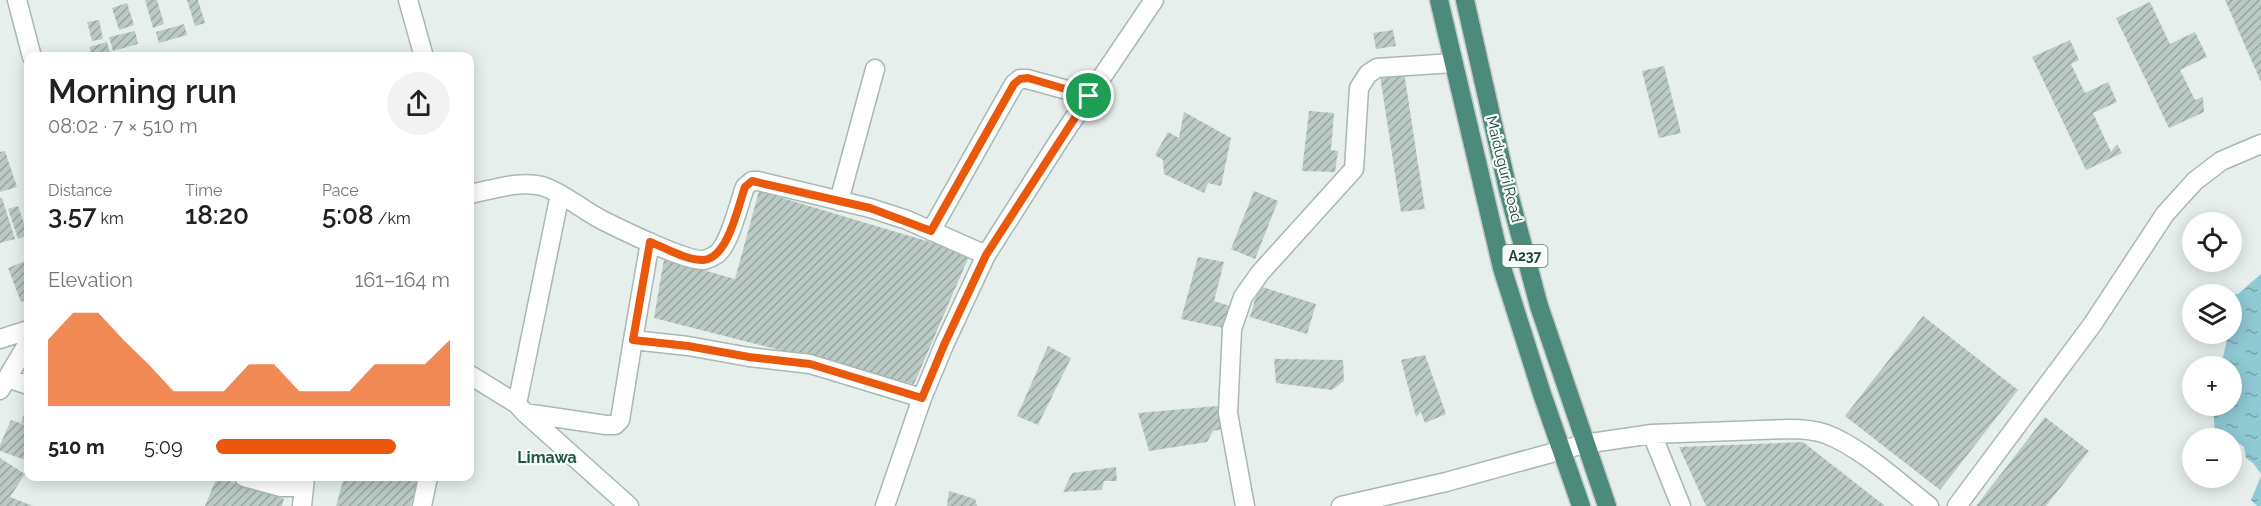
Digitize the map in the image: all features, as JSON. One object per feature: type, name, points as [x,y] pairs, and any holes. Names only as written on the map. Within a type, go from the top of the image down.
[{"type":"highway","name":"Maiduguri Road","points":[[1439,0],[1502,268],[1581,506]]},
{"type":"highway","name":"Maiduguri Road","points":[[1465,0],[1508,190],[1539,306],[1584,444],[1607,506]]},
{"type":"street","points":[[17,0],[31,52]]},
{"type":"street","points":[[408,0],[423,52]]},
{"type":"street","points":[[885,506],[922,398],[986,255],[1154,0]]},
{"type":"street","points":[[1245,506],[1228,413],[1232,328],[1243,297],[1260,273],[1354,169],[1359,87],[1368,74],[1377,68],[1453,63]]},
{"type":"street","points":[[838,201],[875,69]]},
{"type":"street","points":[[931,231],[1014,84],[1020,79],[1028,78],[1089,96]]},
{"type":"street","points":[[1957,506],[2092,325],[2165,214],[2195,181],[2221,161],[2261,144]]},
{"type":"street","points":[[474,193],[525,184],[542,186],[560,194],[600,219],[650,242],[683,255],[704,260],[716,255],[724,247],[745,187],[752,181],[870,208],[986,255]]},
{"type":"street","points":[[521,408],[560,194]]},
{"type":"street","points":[[521,408],[606,426],[620,420],[650,242]]},
{"type":"street","points":[[0,339],[24,331]]},
{"type":"street","points":[[633,340],[810,364],[922,398]]},
{"type":"street","points":[[24,350],[4,384],[24,386]]},
{"type":"street","points":[[474,378],[521,408],[629,506]]},
{"type":"street","points":[[1341,506],[1446,482],[1584,444],[1652,434],[1808,429],[1827,434],[1856,450],[1929,506]]},
{"type":"street","points":[[1652,434],[1681,506]]},
{"type":"street","points":[[259,481],[281,487],[305,482],[302,506]]},
{"type":"street","points":[[422,506],[427,481]]},
{"type":"water","points":[[2261,274],[2261,474],[2246,458],[2242,446],[2242,428],[2215,428],[2214,416],[2242,416],[2242,356],[2223,356],[2226,344],[2242,344],[2242,291]]},
{"type":"water","points":[[2261,476],[2261,506],[2257,506],[2251,500]]},
{"type":"building","points":[[145,0],[157,0],[164,24],[153,28]]},
{"type":"building","points":[[187,0],[198,0],[205,23],[195,26]]},
{"type":"building","points":[[2225,0],[2261,0],[2261,82]]},
{"type":"building","points":[[2150,2],[2170,44],[2195,32],[2207,57],[2180,70],[2195,100],[2203,97],[2204,112],[2169,128],[2116,18]]},
{"type":"building","points":[[127,3],[134,25],[119,30],[112,8]]},
{"type":"building","points":[[99,20],[103,39],[92,41],[87,22]]},
{"type":"building","points":[[184,24],[187,35],[159,43],[156,32]]},
{"type":"building","points":[[1393,30],[1396,46],[1376,49],[1373,33]]},
{"type":"building","points":[[135,31],[138,44],[113,51],[109,37]]},
{"type":"building","points":[[2070,40],[2079,60],[2071,64],[2085,93],[2108,82],[2117,102],[2093,113],[2111,152],[2117,144],[2122,153],[2086,170],[2032,57]]},
{"type":"building","points":[[107,42],[110,52],[90,52],[89,47]]},
{"type":"building","points":[[1664,66],[1681,133],[1659,138],[1642,71]]},
{"type":"building","points":[[1404,72],[1425,209],[1401,212],[1380,76]]},
{"type":"building","points":[[1309,111],[1334,113],[1331,150],[1338,151],[1335,172],[1302,171]]},
{"type":"building","points":[[1184,112],[1231,138],[1221,186],[1208,183],[1204,193],[1164,174],[1163,160],[1155,155],[1168,132],[1179,138]]},
{"type":"building","points":[[5,151],[17,187],[0,192],[0,152]]},
{"type":"building","points":[[759,191],[970,254],[914,384],[654,318],[664,259],[735,279]]},
{"type":"building","points":[[1254,191],[1278,201],[1255,259],[1231,249]]},
{"type":"building","points":[[0,198],[2,198],[15,239],[0,243]]},
{"type":"building","points":[[18,206],[24,223],[24,237],[18,239],[8,209]]},
{"type":"building","points":[[1198,257],[1224,262],[1214,301],[1230,306],[1224,328],[1181,319]]},
{"type":"building","points":[[24,262],[24,301],[21,302],[8,268]]},
{"type":"building","points":[[1259,286],[1316,304],[1307,334],[1250,317]]},
{"type":"building","points":[[1923,316],[2018,390],[1940,490],[1845,416]]},
{"type":"building","points":[[1048,346],[1071,358],[1038,425],[1017,416]]},
{"type":"building","points":[[1425,355],[1446,414],[1425,423],[1421,412],[1416,417],[1401,360]]},
{"type":"building","points":[[1274,359],[1343,360],[1344,381],[1332,390],[1276,383]]},
{"type":"building","points":[[1218,406],[1223,429],[1213,431],[1207,442],[1149,451],[1138,413]]},
{"type":"building","points":[[2045,417],[2089,451],[2046,506],[1976,506]]},
{"type":"building","points":[[11,420],[24,425],[24,460],[0,451],[0,445]]},
{"type":"building","points":[[1803,442],[1885,506],[1706,506],[1679,447]]},
{"type":"building","points":[[0,458],[24,473],[10,497],[33,506],[0,506]]},
{"type":"building","points":[[1116,467],[1117,481],[1104,481],[1102,490],[1063,492],[1072,473]]},
{"type":"building","points":[[215,481],[229,481],[284,499],[282,506],[205,506]]},
{"type":"building","points":[[343,481],[417,481],[411,506],[336,506]]},
{"type":"building","points":[[949,491],[975,499],[977,506],[947,506]]},
{"type":"district","name":"Limawa","points":[[547,457]]},
{"type":"route","points":[[1028,78],[1089,96],[986,255],[922,398],[821,366],[633,340],[650,242],[683,255],[704,260],[716,255],[724,247],[748,183],[758,181],[870,208],[907,220],[931,231],[1014,84],[1020,79],[1028,78]]}]
